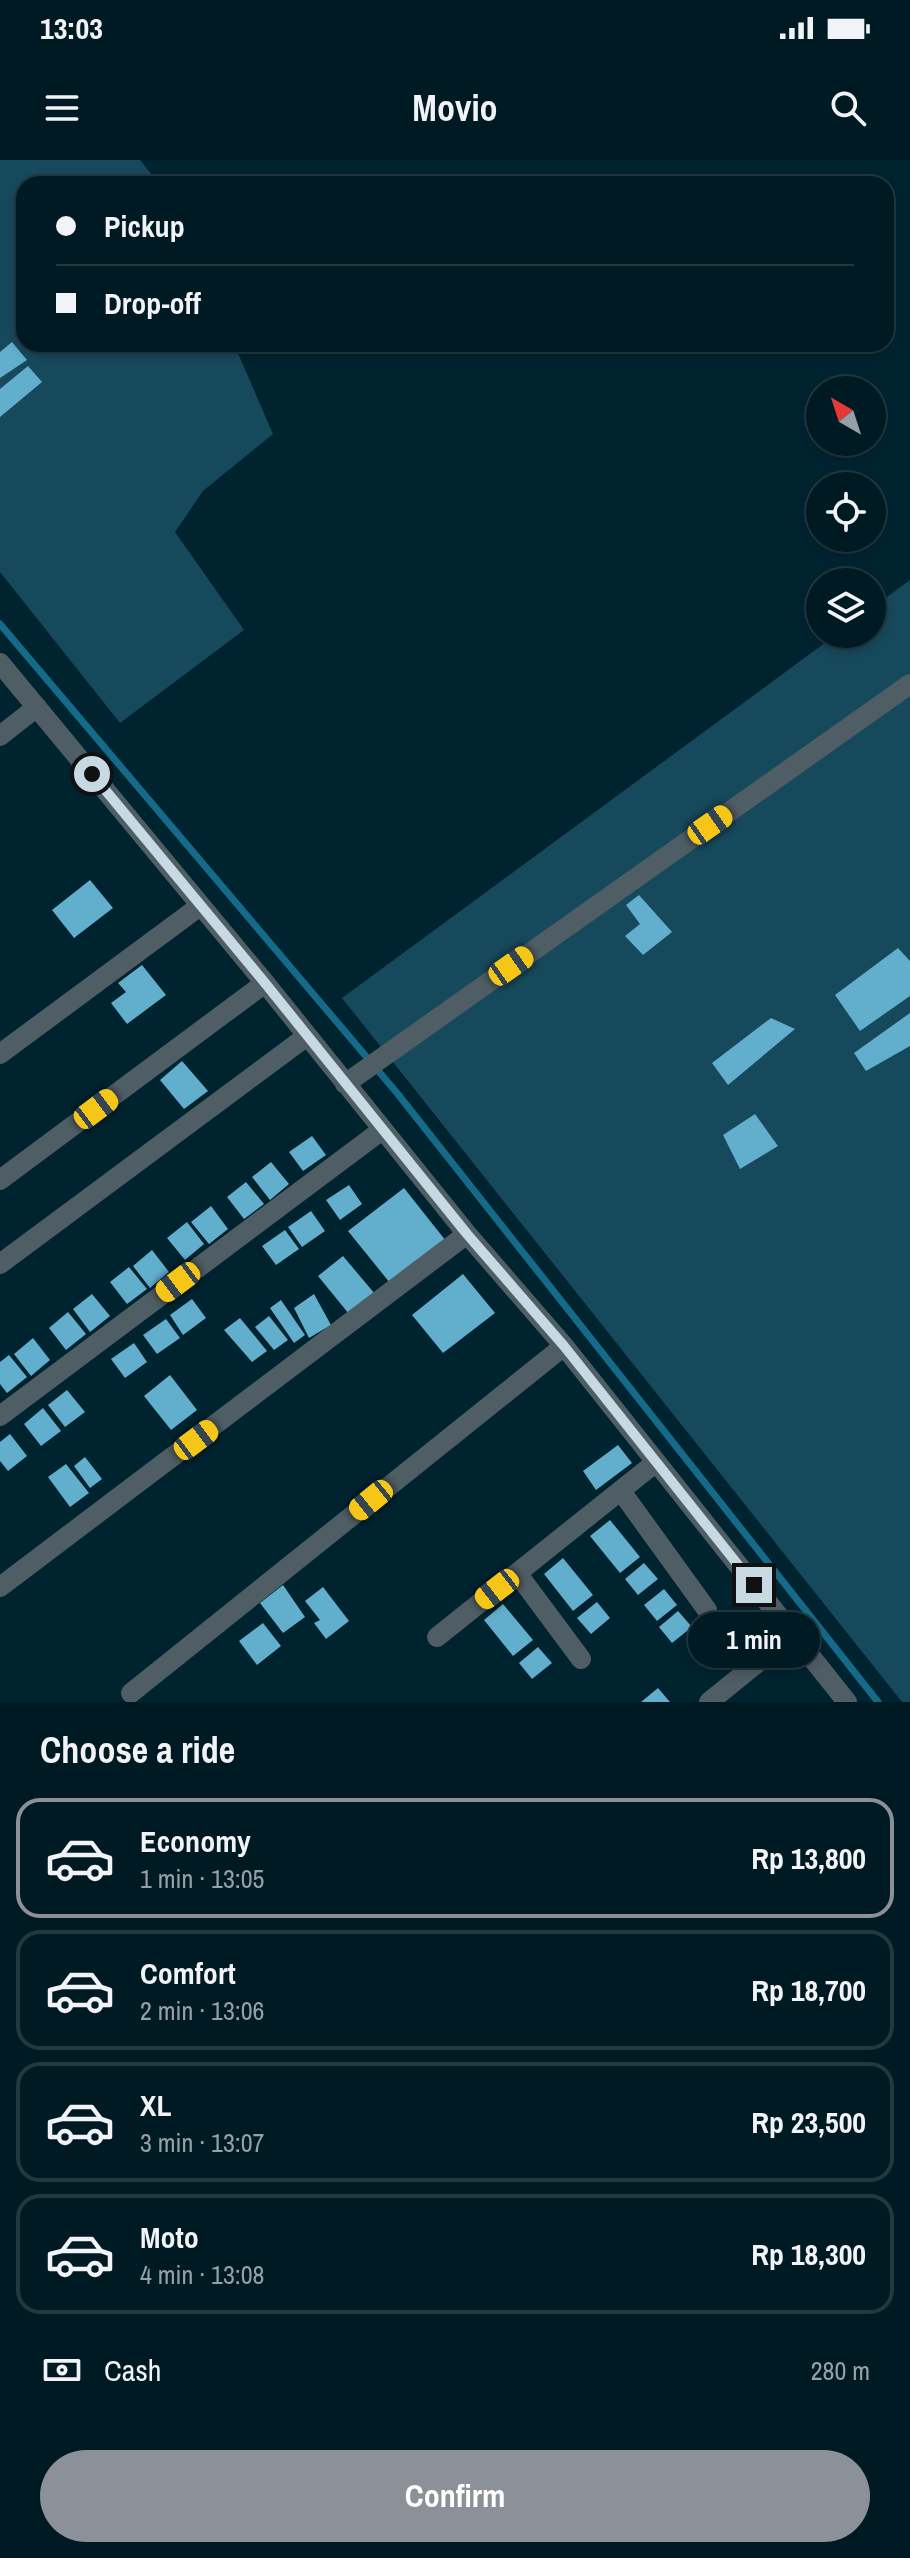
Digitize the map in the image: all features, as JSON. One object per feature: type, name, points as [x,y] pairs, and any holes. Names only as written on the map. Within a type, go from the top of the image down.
[{"type":"street","points":[[0,663],[307,1036],[352,1079],[382,1130],[564,1346],[847,1702]]},
{"type":"street","points":[[352,1079],[910,684]]},
{"type":"street","points":[[0,736],[37,707]]},
{"type":"street","points":[[0,1054],[200,906]]},
{"type":"street","points":[[0,1180],[265,983]]},
{"type":"street","points":[[0,1264],[307,1036]]},
{"type":"street","points":[[0,1416],[382,1130]]},
{"type":"street","points":[[0,1587],[467,1234]]},
{"type":"street","points":[[131,1693],[564,1346]]},
{"type":"street","points":[[437,1637],[655,1463]]},
{"type":"street","points":[[621,1491],[707,1610]]},
{"type":"street","points":[[517,1573],[581,1659]]},
{"type":"street","points":[[709,1702],[794,1633]]},
{"type":"shaded area","points":[[0,160],[140,160],[153,176],[16,176],[16,352],[237,352],[273,434],[203,491],[175,532],[244,630],[120,723],[0,572]]},
{"type":"shaded area","points":[[910,580],[910,1702],[902,1702],[342,998],[818,648],[886,648],[886,598]]},
{"type":"building","points":[[12,342],[16,352],[20,352],[27,360],[0,378],[0,352]]},
{"type":"building","points":[[28,366],[42,382],[0,417],[0,389]]},
{"type":"building","points":[[90,880],[113,908],[74,938],[52,910]]},
{"type":"building","points":[[639,895],[672,932],[643,955],[625,936],[640,924],[626,905]]},
{"type":"building","points":[[898,948],[910,961],[910,996],[860,1031],[835,995]]},
{"type":"building","points":[[142,965],[166,995],[127,1024],[111,1003],[126,992],[118,983]]},
{"type":"building","points":[[910,1013],[910,1046],[866,1071],[854,1053]]},
{"type":"building","points":[[771,1018],[795,1029],[728,1085],[712,1063]]},
{"type":"building","points":[[182,1061],[208,1091],[184,1109],[160,1080]]},
{"type":"building","points":[[755,1114],[778,1146],[740,1169],[723,1135]]},
{"type":"building","points":[[312,1136],[326,1155],[303,1171],[289,1152]]},
{"type":"building","points":[[271,1162],[289,1184],[270,1200],[252,1177]]},
{"type":"building","points":[[246,1182],[264,1204],[244,1219],[227,1197]]},
{"type":"building","points":[[349,1185],[362,1204],[340,1220],[326,1200]]},
{"type":"building","points":[[404,1188],[446,1241],[390,1283],[348,1231]]},
{"type":"building","points":[[211,1206],[228,1229],[209,1244],[191,1222]]},
{"type":"building","points":[[311,1211],[325,1231],[302,1247],[288,1227]]},
{"type":"building","points":[[187,1222],[204,1244],[185,1260],[167,1238]]},
{"type":"building","points":[[285,1230],[299,1249],[276,1265],[262,1246]]},
{"type":"building","points":[[152,1250],[169,1272],[150,1288],[133,1266]]},
{"type":"building","points":[[343,1256],[375,1294],[349,1314],[318,1276]]},
{"type":"building","points":[[129,1267],[147,1289],[127,1304],[110,1282]]},
{"type":"building","points":[[463,1274],[495,1313],[443,1353],[412,1315]]},
{"type":"building","points":[[92,1294],[110,1316],[90,1332],[73,1309]]},
{"type":"building","points":[[314,1294],[331,1325],[309,1338],[294,1308]]},
{"type":"building","points":[[192,1299],[206,1318],[183,1335],[170,1315]]},
{"type":"building","points":[[281,1300],[305,1335],[294,1343],[270,1308]]},
{"type":"building","points":[[68,1312],[86,1334],[66,1350],[49,1328]]},
{"type":"building","points":[[269,1316],[288,1340],[274,1350],[255,1327]]},
{"type":"building","points":[[240,1318],[267,1351],[252,1362],[224,1330]]},
{"type":"building","points":[[166,1319],[180,1338],[157,1354],[143,1335]]},
{"type":"building","points":[[33,1338],[50,1360],[31,1376],[14,1354]]},
{"type":"building","points":[[134,1343],[147,1362],[125,1378],[111,1359]]},
{"type":"building","points":[[9,1355],[27,1377],[7,1393],[0,1384],[0,1362]]},
{"type":"building","points":[[170,1375],[197,1410],[171,1430],[144,1396]]},
{"type":"building","points":[[67,1390],[85,1412],[65,1427],[48,1405]]},
{"type":"building","points":[[43,1408],[61,1431],[41,1446],[24,1424]]},
{"type":"building","points":[[10,1434],[27,1456],[8,1471],[0,1461],[0,1442]]},
{"type":"building","points":[[618,1445],[632,1463],[596,1490],[583,1471]]},
{"type":"building","points":[[85,1457],[102,1479],[90,1488],[74,1466]]},
{"type":"building","points":[[66,1464],[89,1493],[70,1507],[48,1477]]},
{"type":"building","points":[[610,1520],[640,1557],[620,1573],[590,1536]]},
{"type":"building","points":[[563,1558],[593,1595],[573,1611],[544,1574]]},
{"type":"building","points":[[644,1563],[658,1579],[638,1595],[625,1579]]},
{"type":"building","points":[[283,1585],[305,1617],[283,1633],[260,1603]]},
{"type":"building","points":[[323,1587],[349,1621],[326,1639],[314,1623],[320,1620],[305,1601]]},
{"type":"building","points":[[664,1589],[677,1605],[657,1621],[644,1605]]},
{"type":"building","points":[[597,1602],[610,1618],[591,1634],[577,1618]]},
{"type":"building","points":[[503,1604],[533,1640],[513,1656],[484,1620]]},
{"type":"building","points":[[678,1611],[692,1627],[672,1643],[659,1627]]},
{"type":"building","points":[[263,1623],[281,1646],[257,1665],[239,1641]]},
{"type":"building","points":[[538,1647],[552,1663],[532,1679],[519,1663]]},
{"type":"building","points":[[658,1688],[670,1702],[641,1702]]},
{"type":"waterway","points":[[0,624],[397,1093],[878,1702]]},
{"type":"route","points":[[92,774],[467,1234],[564,1346],[754,1585]]}]
